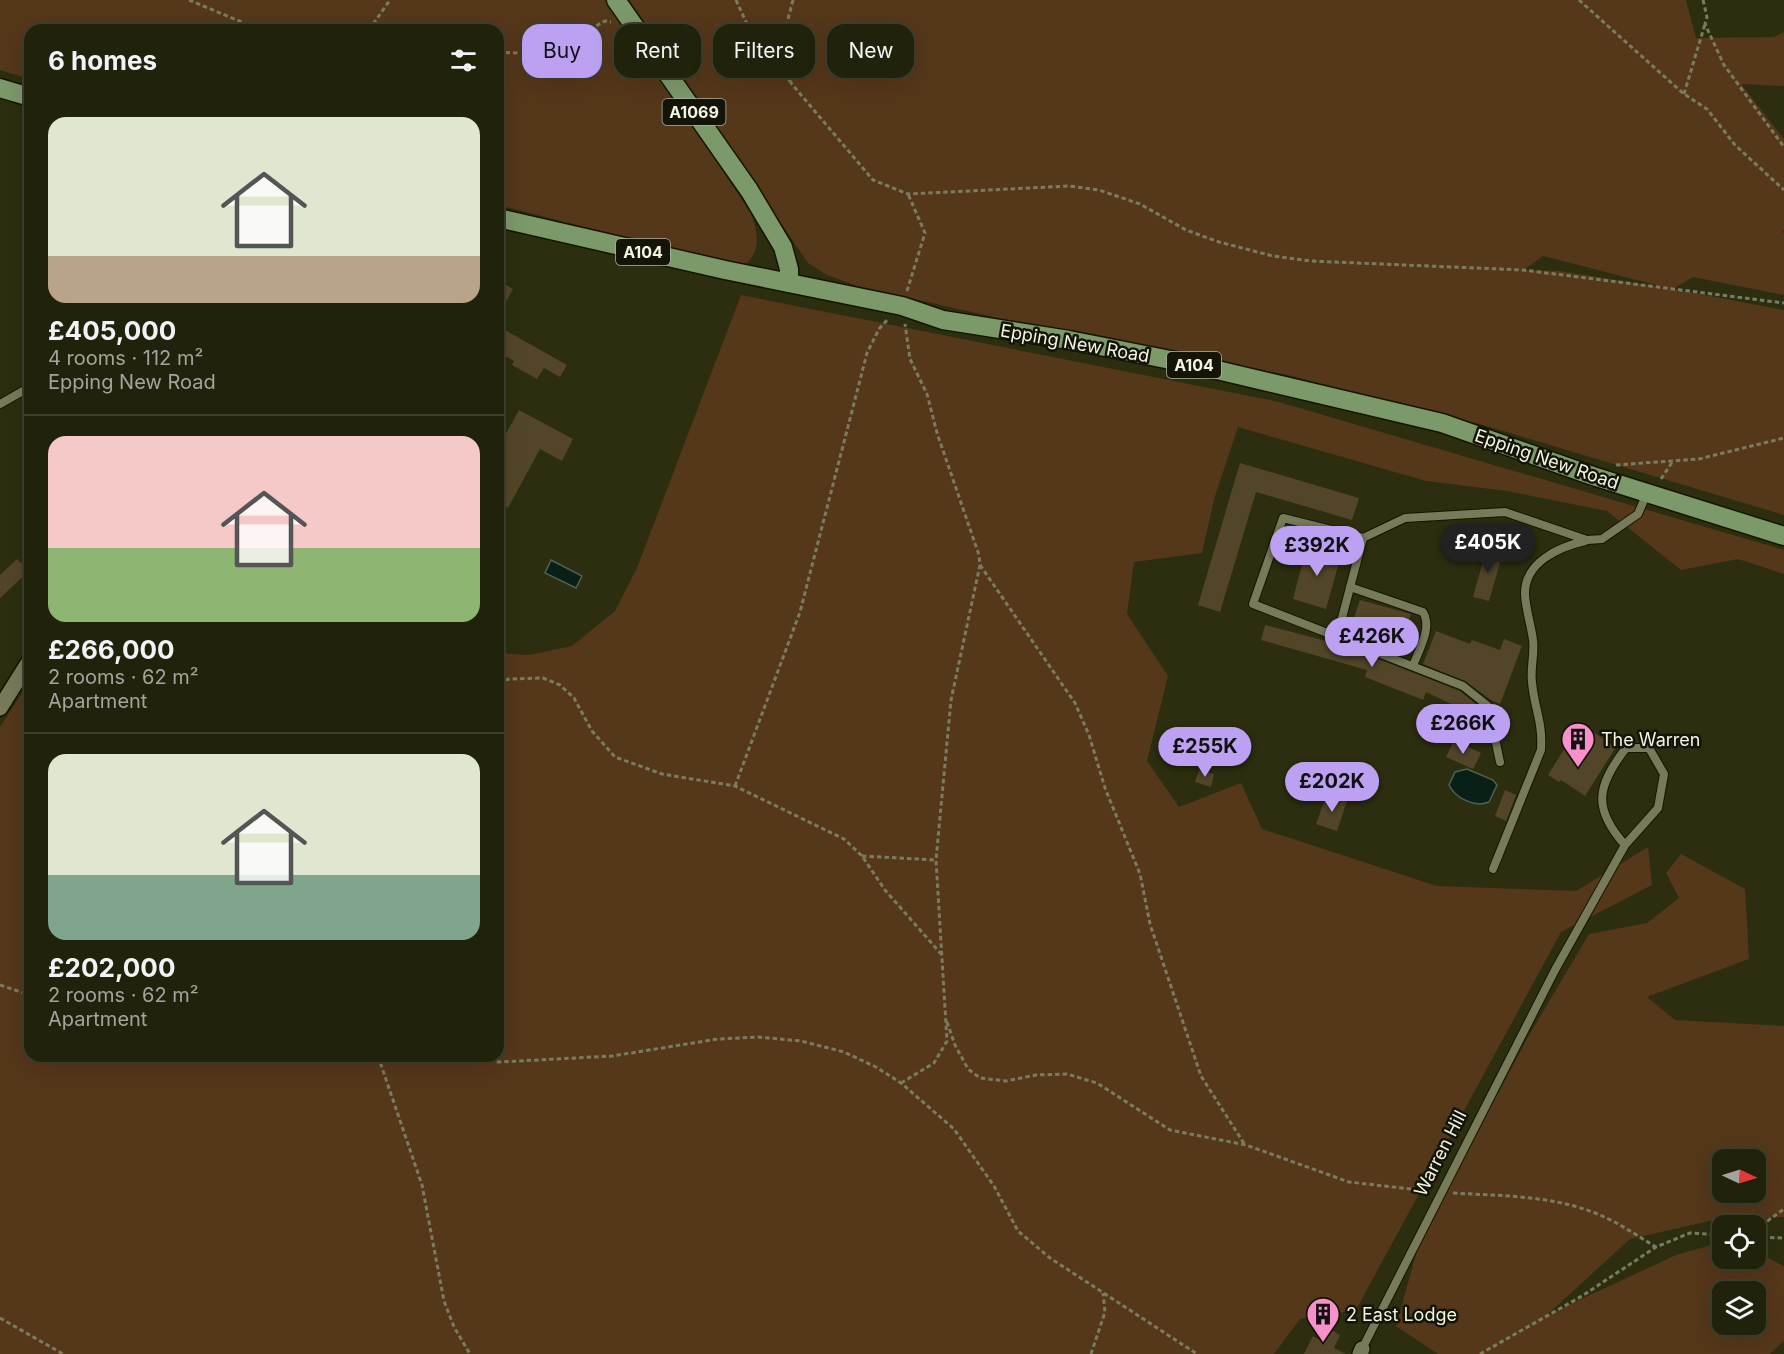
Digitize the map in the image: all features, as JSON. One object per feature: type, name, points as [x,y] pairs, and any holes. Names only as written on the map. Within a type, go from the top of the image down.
[{"type":"main road","name":"A1069","points":[[616,0],[749,190],[783,247],[789,269],[789,283]]},
{"type":"main road","points":[[0,88],[24,95]]},
{"type":"main road","name":"Epping New Road","points":[[504,219],[902,306],[943,321],[1070,340],[1185,363],[1431,420],[1593,476],[1784,536]]},
{"type":"street","points":[[0,708],[24,670]]},
{"type":"lane","points":[[0,404],[24,390]]},
{"type":"lane","points":[[1493,869],[1541,750],[1543,730],[1532,681],[1534,642],[1525,594],[1529,576],[1537,565],[1563,546],[1602,539],[1638,514],[1648,493]]},
{"type":"lane","points":[[1500,762],[1488,706],[1463,686],[1253,604],[1283,518],[1363,538],[1405,518],[1505,512],[1587,540]]},
{"type":"lane","points":[[1337,637],[1363,538]]},
{"type":"lane","points":[[1350,587],[1423,612],[1427,619],[1427,628],[1413,666]]},
{"type":"lane","name":"Warren Hill","points":[[1361,1352],[1555,970],[1625,845],[1658,807],[1664,774],[1649,748],[1626,748],[1611,769],[1601,800],[1609,828],[1625,845]]},
{"type":"path","points":[[189,0],[247,24]]},
{"type":"path","points":[[373,24],[390,0]]},
{"type":"path","points":[[736,0],[762,57],[791,83],[873,180],[908,194],[1070,186],[1100,190],[1140,204],[1186,230],[1219,242],[1273,256],[1310,261],[1523,270],[1784,303]]},
{"type":"path","points":[[791,83],[783,39],[793,0]]},
{"type":"path","points":[[1579,0],[1684,94],[1707,109],[1735,145],[1784,190]]},
{"type":"path","points":[[1684,94],[1691,67],[1699,51],[1707,17],[1703,0]]},
{"type":"path","points":[[504,52],[536,54],[557,48],[605,21],[613,22]]},
{"type":"path","points":[[1705,24],[1724,65],[1784,147]]},
{"type":"path","points":[[901,1083],[934,1063],[947,1041],[936,860],[951,700],[980,565],[979,555],[937,433],[927,394],[910,359],[902,306],[925,233],[908,194]]},
{"type":"path","points":[[735,786],[800,612],[867,353],[879,329],[902,306]]},
{"type":"path","points":[[1593,476],[1618,464],[1699,459],[1784,438]]},
{"type":"path","points":[[1648,493],[1673,461]]},
{"type":"path","points":[[980,565],[1063,685],[1080,714],[1089,735],[1105,788],[1140,874],[1150,924],[1201,1076],[1245,1145]]},
{"type":"path","points":[[504,680],[543,678],[560,685],[574,698],[592,731],[615,757],[662,774],[735,786],[844,840],[862,856],[885,890],[942,956]]},
{"type":"path","points":[[862,856],[936,860]]},
{"type":"path","points":[[0,985],[24,993]]},
{"type":"path","points":[[945,1017],[955,1045],[968,1069],[980,1078],[1006,1081],[1036,1075],[1067,1074],[1097,1083],[1170,1130],[1245,1145],[1349,1182],[1441,1192],[1539,1198],[1570,1204],[1597,1214],[1656,1246]]},
{"type":"path","points":[[504,1062],[612,1056],[718,1039],[758,1037],[801,1041],[844,1052],[876,1067],[901,1083],[954,1129],[994,1186],[1018,1231],[1050,1258],[1197,1354]]},
{"type":"path","points":[[380,1062],[422,1185],[444,1301],[454,1327],[470,1354]]},
{"type":"path","points":[[1766,1222],[1784,1209]]},
{"type":"path","points":[[1480,1354],[1582,1296],[1656,1246],[1690,1233],[1712,1234]]},
{"type":"path","points":[[1766,1237],[1784,1238]]},
{"type":"path","points":[[1091,1354],[1105,1312],[1103,1293]]},
{"type":"path","points":[[0,1318],[63,1354]]},
{"type":"shaded area","points":[[0,0],[607,0],[623,24],[614,24],[614,78],[660,78],[751,213],[757,240],[755,252],[747,263],[731,264],[504,207],[504,24],[24,24],[24,77],[0,70]]},
{"type":"shaded area","points":[[629,0],[1686,0],[1696,38],[1774,37],[1784,32],[1784,86],[1741,84],[1784,139],[1784,230],[1782,232],[1784,233],[1784,295],[1693,277],[1673,289],[1784,310],[1784,515],[1483,425],[1288,375],[1029,325],[857,286],[827,275],[808,263],[682,78],[701,78],[701,24],[645,24]],"holes":[[[1543,256],[1670,289],[1560,271],[1524,270]]]},
{"type":"shaded area","points":[[741,295],[1279,402],[1784,550],[1784,574],[1738,559],[1681,570],[1607,511],[1507,491],[1426,481],[1238,427],[1215,496],[1202,553],[1134,562],[1127,614],[1168,676],[1147,761],[1179,807],[1241,783],[1262,829],[1437,886],[1576,891],[1648,847],[1652,885],[1561,932],[1356,1310],[1300,1319],[1274,1354],[0,1354],[0,727],[24,690],[24,1062],[504,1062],[504,653],[529,655],[572,646],[615,611],[637,568]]},
{"type":"shaded area","points":[[551,560],[582,576],[576,588],[545,573]]},
{"type":"shaded area","points":[[1467,769],[1493,780],[1497,785],[1489,802],[1472,803],[1461,798],[1452,790],[1449,785],[1455,772]]},
{"type":"shaded area","points":[[1681,854],[1745,889],[1749,959],[1647,997],[1675,1020],[1784,1026],[1784,1217],[1712,1215],[1712,1221],[1630,1239],[1547,1315],[1676,1255],[1712,1245],[1712,1269],[1766,1269],[1766,1257],[1784,1266],[1784,1341],[1770,1354],[1438,1354],[1396,1326],[1420,1240],[1528,1037],[1589,934],[1647,923],[1679,898],[1666,873]]},
{"type":"building","points":[[504,284],[513,289],[504,305]]},
{"type":"building","points":[[504,329],[567,365],[560,377],[544,368],[537,379],[512,365],[514,361],[504,355]]},
{"type":"building","points":[[519,410],[573,439],[562,461],[540,449],[508,508],[504,506],[504,437]]},
{"type":"building","points":[[1240,463],[1359,498],[1352,520],[1256,492],[1220,612],[1198,605]]},
{"type":"building","points":[[1307,546],[1341,555],[1326,609],[1293,599]]},
{"type":"building","points":[[1487,547],[1503,552],[1489,601],[1473,597]]},
{"type":"building","points":[[17,559],[24,566],[24,576],[0,598],[0,575]]},
{"type":"building","points":[[1360,600],[1411,614],[1398,654],[1348,635]]},
{"type":"building","points":[[1265,625],[1345,646],[1460,691],[1482,709],[1478,717],[1426,692],[1423,700],[1365,677],[1367,670],[1261,640]]},
{"type":"building","points":[[1436,631],[1470,644],[1472,640],[1500,650],[1504,639],[1522,646],[1500,704],[1465,681],[1423,664]]},
{"type":"building","name":"The Warren","points":[[1593,732],[1616,747],[1585,796],[1561,780],[1559,782],[1548,775],[1565,748],[1578,756]]},
{"type":"building","points":[[1454,740],[1481,753],[1473,769],[1446,757]]},
{"type":"building","points":[[1199,770],[1214,774],[1211,787],[1195,782]]},
{"type":"building","points":[[1505,790],[1516,795],[1506,821],[1495,816]]},
{"type":"building","points":[[1327,794],[1347,801],[1337,831],[1316,824]]},
{"type":"building","name":"2 East Lodge","points":[[1328,1328],[1340,1335],[1334,1348],[1346,1354],[1304,1354],[1313,1336],[1321,1341]]},
{"type":"place","name":"The Warren","points":[[1578,768]]},
{"type":"place","name":"2 East Lodge","points":[[1323,1343]]}]
